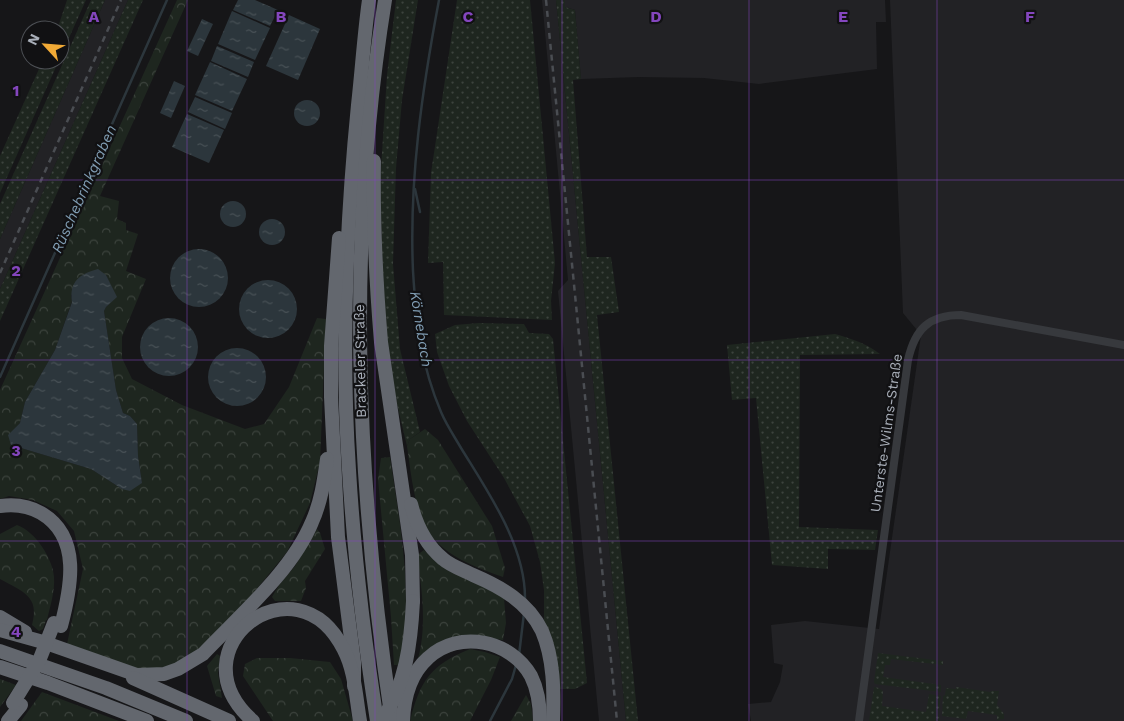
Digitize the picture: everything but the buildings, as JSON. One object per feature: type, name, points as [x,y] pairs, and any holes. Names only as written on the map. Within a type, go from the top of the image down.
[{"type":"highway","name":"Brackeler Straße","points":[[370,0],[358,103],[347,246],[345,362],[346,422],[357,566],[379,721]]},
{"type":"highway","name":"Brackeler Straße","points":[[385,0],[367,143],[360,253],[359,360],[367,518],[377,613],[392,721]]},
{"type":"highway","points":[[376,68],[374,190],[381,342],[402,475],[412,555],[413,601],[411,640],[406,666],[395,696],[379,721]]},
{"type":"highway","points":[[354,686],[354,662],[338,536],[332,429],[331,346],[338,242],[349,136],[358,103]]},
{"type":"highway","points":[[0,630],[43,642],[137,675],[151,676],[178,669],[202,654],[272,582],[302,543],[312,523],[323,488],[332,429]]},
{"type":"highway","points":[[402,475],[408,486],[414,514],[428,544],[444,560],[514,597],[533,616],[541,629],[552,670],[547,715]]},
{"type":"highway","points":[[0,506],[29,507],[51,519],[66,539],[71,567],[70,585],[57,624],[8,721]]},
{"type":"highway","points":[[0,514],[18,513],[34,518],[47,527],[57,540],[62,555],[63,576],[57,624]]},
{"type":"highway","points":[[253,721],[235,701],[229,688],[226,674],[228,655],[232,644],[240,630],[252,620],[272,611],[298,610],[313,616],[326,625],[345,651],[350,663],[360,721]]},
{"type":"highway","points":[[0,618],[43,642]]},
{"type":"highway","points":[[403,721],[405,701],[412,679],[428,657],[441,649],[462,641],[472,640],[502,648],[520,661],[534,684],[547,715]]},
{"type":"highway","points":[[0,651],[106,688],[186,721]]},
{"type":"highway","points":[[0,667],[48,682],[147,721]]},
{"type":"highway","points":[[110,667],[229,721]]},
{"type":"highway","points":[[0,718],[17,704]]},
{"type":"street","name":"Unterste-Wilms-Straße","points":[[859,721],[908,360],[911,348],[921,329],[938,318],[948,315],[962,315],[1124,345]]},
{"type":"shaded area","points":[[105,0],[128,0],[0,289],[0,239]]},
{"type":"shaded area","points":[[542,0],[556,0],[626,721],[599,721],[558,291],[568,280]]},
{"type":"shaded area","points":[[565,0],[885,0],[886,22],[876,22],[877,69],[759,84],[704,78],[639,77],[581,79],[575,10],[565,7]]},
{"type":"shaded area","points":[[890,0],[1124,0],[1124,721],[751,721],[748,704],[771,702],[780,682],[783,665],[774,663],[771,625],[805,621],[879,629],[921,335],[903,313]]},
{"type":"green space","points":[[67,0],[86,0],[70,36],[70,20],[60,20]]},
{"type":"green space","points":[[91,0],[105,0],[0,239],[0,204],[60,70],[70,70],[70,47]]},
{"type":"green space","points":[[128,0],[143,0],[0,321],[0,289]]},
{"type":"green space","points":[[177,0],[188,0],[100,196],[119,201],[117,219],[126,223],[126,230],[138,234],[126,271],[146,279],[122,337],[122,358],[132,379],[182,405],[245,429],[264,424],[289,387],[317,318],[326,319],[320,462],[310,503],[287,552],[251,596],[199,649],[187,658],[169,667],[135,670],[67,644],[83,569],[74,531],[57,511],[33,500],[9,496],[0,499],[0,390]],"holes":[[[106,275],[116,297],[104,311],[116,390],[123,413],[130,416],[137,424],[138,456],[142,483],[122,489],[91,469],[11,445],[9,435],[20,423],[25,402],[55,350],[72,301],[71,295]]]},
{"type":"green space","points":[[396,0],[418,0],[402,100],[396,168],[393,264],[400,349],[420,432],[410,439],[407,446],[390,375],[384,322],[380,184],[387,75]]},
{"type":"green space","points":[[457,0],[530,0],[555,263],[551,301],[552,320],[444,315],[443,262],[428,263],[431,173]]},
{"type":"green space","points":[[556,0],[565,0],[565,7],[575,10],[581,79],[573,80],[587,257],[611,257],[619,312],[597,315],[638,721],[626,721]]},
{"type":"green space","points":[[39,70],[55,70],[0,193],[0,156]]},
{"type":"green space","points":[[479,323],[524,324],[529,333],[549,334],[553,339],[587,683],[575,689],[560,689],[544,622],[544,590],[540,562],[530,526],[504,478],[467,421],[449,386],[437,352],[435,334],[455,325]]},
{"type":"green space","points":[[835,334],[864,344],[880,354],[800,355],[799,527],[878,530],[875,550],[828,549],[828,569],[772,565],[756,398],[732,400],[727,345]]},
{"type":"green space","points":[[425,429],[438,440],[492,526],[505,568],[503,577],[476,567],[455,556],[439,545],[428,531],[415,497],[407,446],[410,439]]},
{"type":"green space","points":[[390,457],[406,586],[406,613],[400,665],[394,665],[378,479],[381,458]]},
{"type":"green space","points":[[17,525],[30,533],[42,546],[53,570],[54,583],[51,604],[43,629],[39,631],[32,625],[34,607],[28,596],[0,579],[0,534]]},
{"type":"green space","points":[[317,529],[325,549],[305,581],[306,588],[301,601],[275,601],[272,597],[279,585],[295,566]]},
{"type":"green space","points":[[424,550],[433,558],[504,598],[506,623],[503,640],[488,638],[416,665],[420,652],[423,624],[417,555]]},
{"type":"green space","points":[[470,649],[500,657],[491,680],[470,721],[410,721],[418,695],[429,676],[446,661]]},
{"type":"green space","points":[[878,653],[943,661],[943,665],[891,659],[890,665],[885,665],[883,677],[941,685],[941,692],[875,684]]},
{"type":"green space","points":[[217,654],[220,656],[218,673],[222,698],[216,696],[207,666]]},
{"type":"green space","points":[[257,658],[290,658],[330,662],[341,679],[353,721],[273,721],[243,676],[245,664]]},
{"type":"green space","points":[[0,679],[16,685],[0,707]]},
{"type":"green space","points":[[874,687],[883,691],[882,706],[926,712],[929,694],[941,696],[938,714],[940,721],[869,721]]},
{"type":"green space","points":[[956,687],[990,692],[999,691],[997,705],[1004,714],[1004,719],[997,720],[997,715],[968,711],[966,719],[942,716],[943,696],[945,695],[946,688],[956,689]]},
{"type":"green space","points":[[42,692],[119,721],[21,721]]},
{"type":"green space","points":[[526,695],[531,704],[533,721],[511,721]]},
{"type":"water","points":[[238,0],[255,0],[278,10],[270,26],[233,10]]},
{"type":"water","points":[[232,11],[270,28],[255,60],[218,44]]},
{"type":"water","points":[[289,15],[320,29],[298,80],[266,66]]},
{"type":"water","points":[[202,19],[213,24],[198,56],[187,51]]},
{"type":"water","points":[[217,46],[254,62],[248,77],[211,61]]},
{"type":"water","points":[[210,62],[247,79],[232,111],[195,95]]},
{"type":"water","points":[[174,81],[185,86],[171,118],[160,113]]},
{"type":"water","points":[[195,97],[232,113],[225,129],[188,112]]},
{"type":"water","points":[[307,100],[316,104],[320,113],[316,122],[307,126],[298,122],[294,113],[298,104]]},
{"type":"water","points":[[187,114],[224,130],[209,163],[172,147]]},
{"type":"water","points":[[233,201],[242,205],[246,214],[242,223],[233,227],[224,223],[220,214],[224,205]]},
{"type":"water","points":[[272,219],[281,223],[285,232],[281,241],[272,245],[263,241],[259,232],[263,223]]},
{"type":"water","points":[[193,249],[205,249],[220,257],[228,272],[228,284],[220,299],[205,307],[193,307],[178,299],[170,284],[170,272],[178,257]]},
{"type":"water","points":[[98,269],[106,275],[117,297],[104,311],[116,390],[123,413],[130,416],[137,424],[138,456],[142,483],[130,491],[122,489],[91,469],[11,445],[8,435],[20,423],[25,402],[55,350],[72,302],[74,284],[81,276]]},
{"type":"water","points":[[262,280],[274,280],[289,288],[297,303],[297,315],[289,330],[274,338],[262,338],[247,330],[239,315],[239,303],[247,288]]},
{"type":"water","points":[[163,318],[175,318],[190,326],[198,341],[198,353],[190,368],[175,376],[163,376],[148,368],[140,353],[140,341],[148,326]]},
{"type":"water","points":[[231,348],[243,348],[258,356],[266,371],[266,383],[258,398],[243,406],[231,406],[216,398],[208,383],[208,371],[216,356]]},
{"type":"waterway","name":"Rüschebrinkgraben","points":[[0,377],[167,0]]},
{"type":"waterway","name":"Körnebach","points":[[439,0],[422,101],[415,169],[412,237],[418,325],[424,360],[441,412],[493,501],[512,540],[524,580],[525,600]]},
{"type":"waterway","points":[[415,189],[420,212]]},
{"type":"waterway","name":"Körnebach","points":[[519,655],[524,613]]},
{"type":"waterway","name":"Körnebach","points":[[490,721],[512,679],[516,665]]},
{"type":"railway","points":[[0,273],[121,0]]},
{"type":"railway","points":[[546,0],[617,721]]}]
